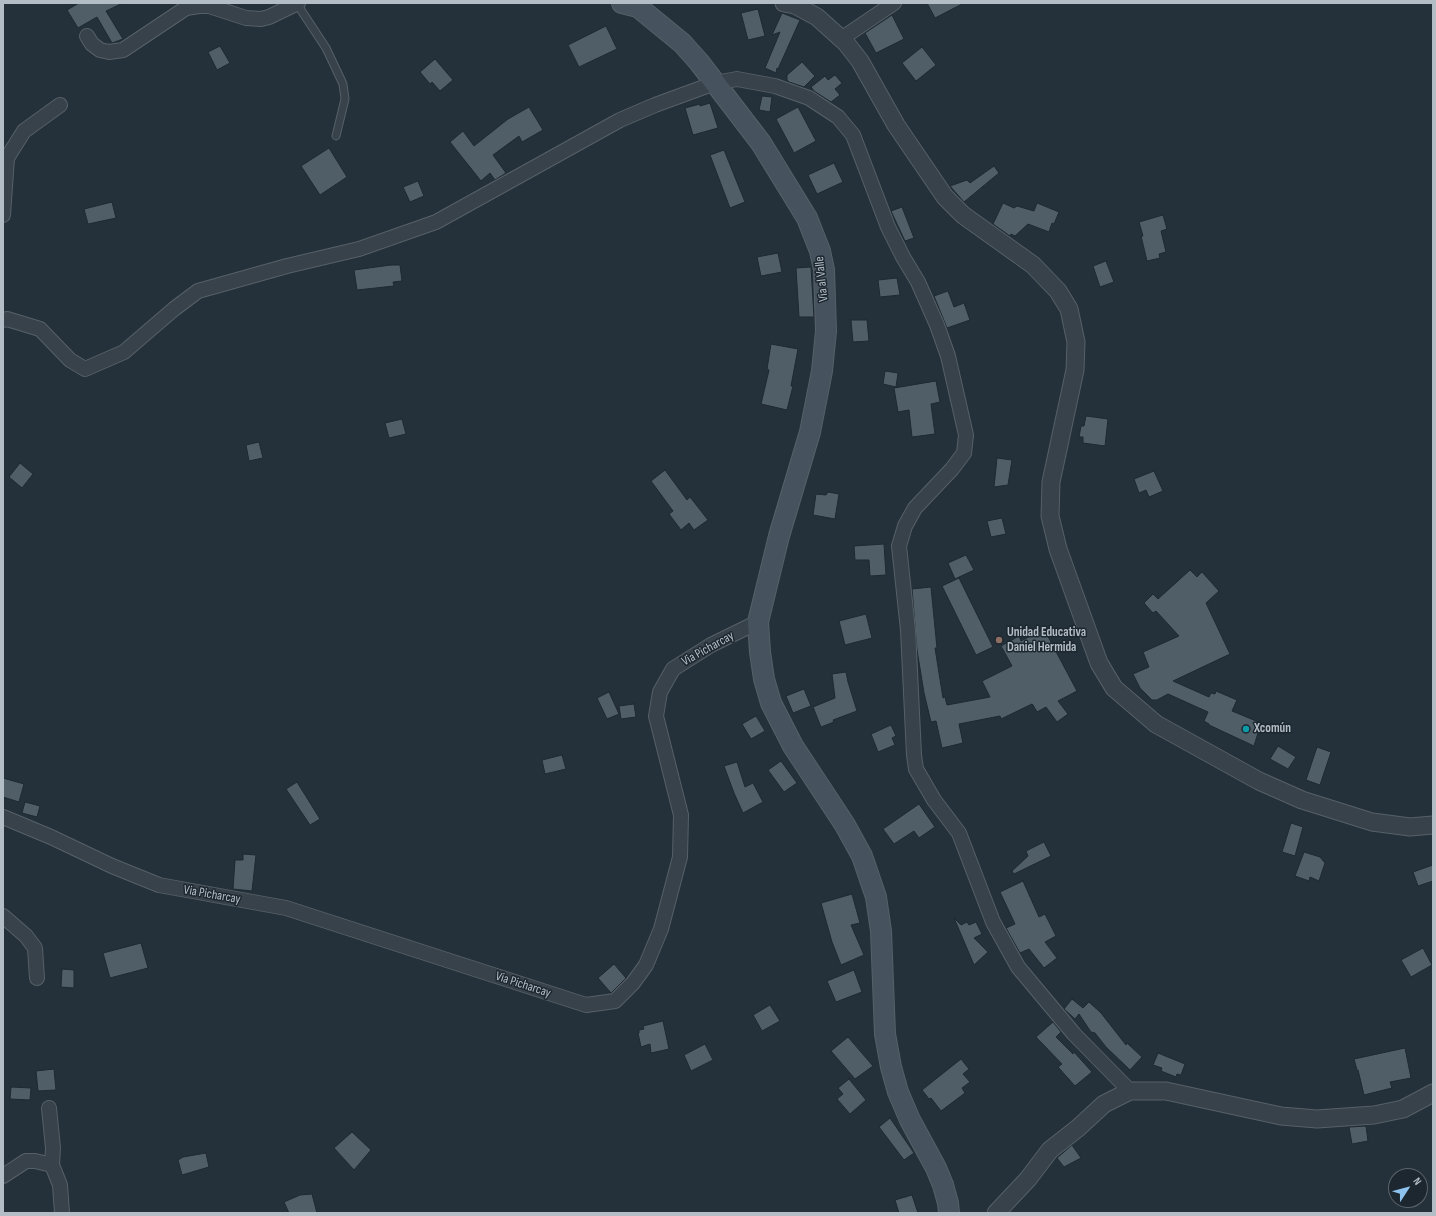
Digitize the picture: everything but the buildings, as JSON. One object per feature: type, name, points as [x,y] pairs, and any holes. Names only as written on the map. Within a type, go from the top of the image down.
[{"type":"main road","name":"Via al Valle","points":[[637,4],[682,43],[699,62],[761,143],[807,218],[820,251],[824,270],[826,331],[822,371],[810,432],[779,536],[758,622],[764,679],[772,703],[794,746],[845,825],[862,856],[876,897],[881,931],[885,1034],[891,1067],[898,1092],[910,1120],[943,1184],[950,1213]]},
{"type":"street","points":[[87,36],[92,44],[100,50],[110,52],[123,50],[186,8],[209,6],[246,18],[261,19],[269,17],[298,3]]},
{"type":"street","points":[[784,3],[795,5],[817,17],[841,38],[860,61],[896,125],[945,197],[963,215],[1034,265],[1058,291],[1068,309],[1076,342],[1075,370],[1051,482],[1050,516],[1058,549],[1099,663],[1114,688],[1156,724],[1259,781],[1302,800],[1372,822],[1410,827],[1433,825]]},
{"type":"street","points":[[841,38],[894,3]]},
{"type":"street","points":[[3,320],[7,319],[40,329],[70,360],[85,369],[124,352],[174,309],[198,291],[287,266],[359,249],[436,222],[620,120],[655,105],[715,83],[737,79],[775,86],[809,98],[838,117],[852,135],[888,227],[918,282],[937,325],[948,356],[966,435],[964,453],[952,469],[915,508],[905,526],[899,546],[908,630],[914,755],[916,768],[934,800],[959,833],[993,922],[1018,967],[1074,1034],[1130,1091]]},
{"type":"street","points":[[3,215],[6,158],[24,131],[60,105]]},
{"type":"street","name":"Via Picharcay","points":[[3,817],[51,837],[112,866],[159,885],[286,908],[586,1005],[615,1001],[634,983],[646,965],[661,929],[680,857],[681,815],[656,716],[660,692],[673,669],[711,645],[758,622]]},
{"type":"street","points":[[3,916],[26,936],[35,948],[37,978]]},
{"type":"street","points":[[996,1213],[1028,1179],[1050,1150],[1078,1128],[1104,1104],[1130,1091],[1166,1091],[1281,1116],[1317,1119],[1374,1115],[1403,1109],[1433,1093]]},
{"type":"street","points":[[49,1108],[53,1148],[52,1165],[60,1186],[62,1213]]},
{"type":"street","points":[[3,1176],[26,1161],[35,1161],[52,1165]]},
{"type":"lane","points":[[298,3],[326,48],[343,84],[345,99],[336,136]]},
{"type":"place","name":"Unidad Educativa Daniel Hermida","points":[[999,640]]},
{"type":"place","name":"Xcomún","points":[[1246,729]]}]
